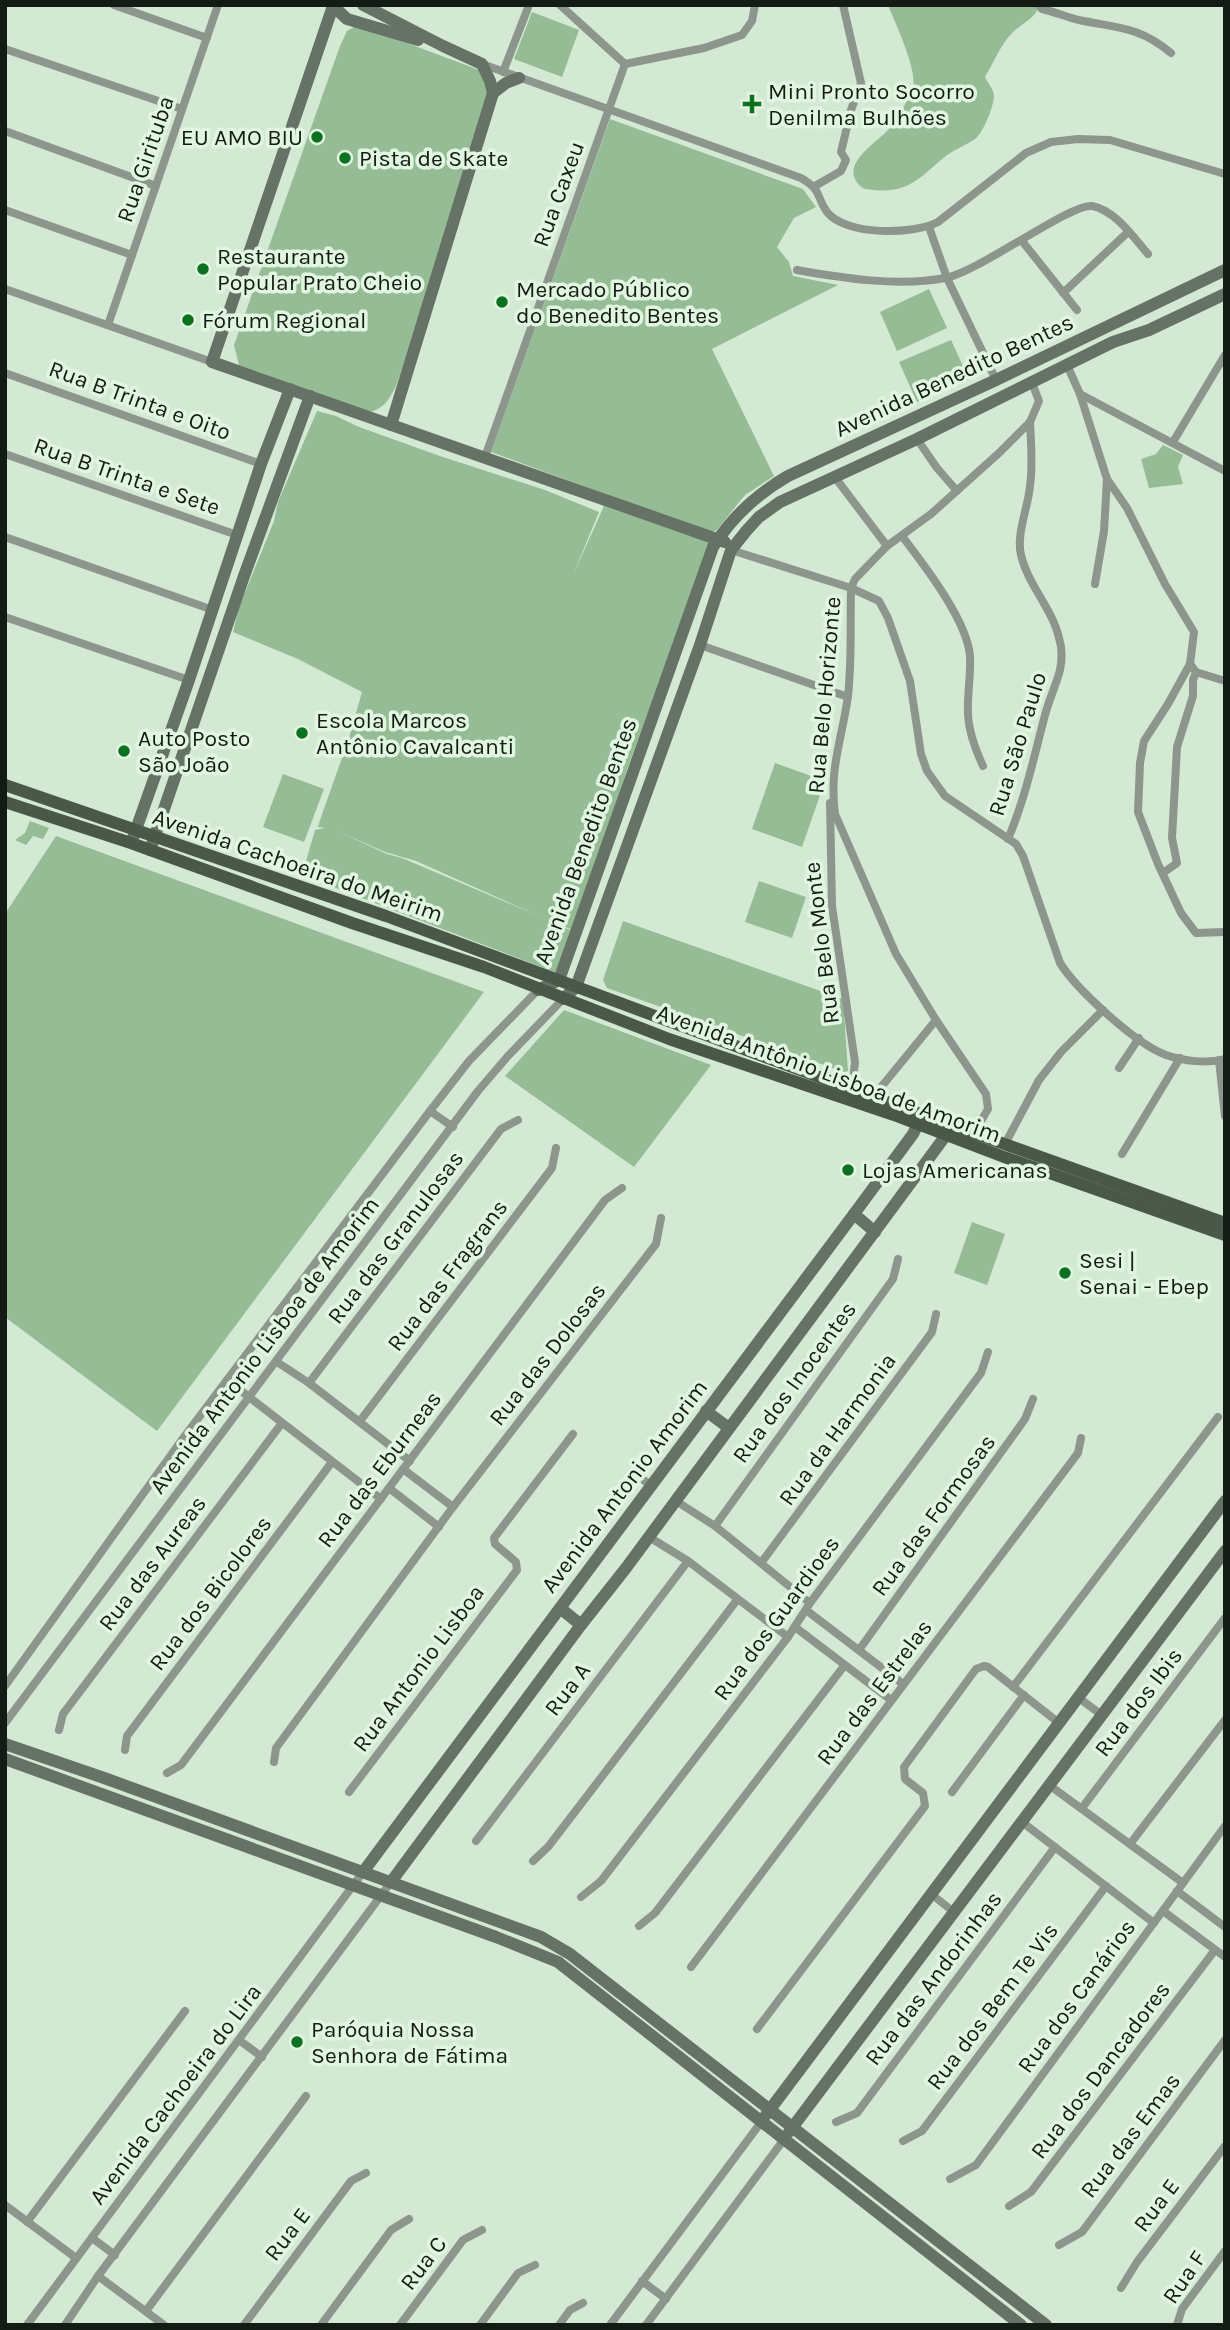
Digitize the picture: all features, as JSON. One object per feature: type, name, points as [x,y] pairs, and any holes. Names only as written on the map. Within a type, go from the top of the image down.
[{"type":"main road","name":"Avenida Cachoeira do Meirim","points":[[5,785],[352,923],[484,967],[538,990]]},
{"type":"main road","name":"Avenida Cachoeira do Meirim","points":[[5,802],[133,837]]},
{"type":"main road","name":"Avenida Cachoeira do Meirim","points":[[152,844],[386,916],[576,987]]},
{"type":"main road","name":"Avenida Antônio Lisboa de Amorim","points":[[576,987],[873,1097],[920,1119]]},
{"type":"main road","name":"Avenida Antônio Lisboa de Amorim","points":[[538,990],[669,1039],[920,1119],[1225,1235]]},
{"type":"main road","name":"Avenida Antônio Lisboa de Amorim","points":[[950,1130],[974,1132],[1225,1223]]},
{"type":"street","points":[[114,5],[207,38]]},
{"type":"street","name":"Rua Girituba","points":[[108,325],[218,5]]},
{"type":"street","points":[[212,362],[333,5],[348,19],[443,47]]},
{"type":"street","points":[[363,5],[443,47],[519,79],[801,178],[815,186],[827,212],[837,220],[876,230],[900,232],[929,227],[1026,153],[1051,142],[1110,140],[1225,174]]},
{"type":"street","points":[[503,72],[529,5]]},
{"type":"street","points":[[560,5],[625,64],[704,48],[742,35],[752,21],[755,5]]},
{"type":"street","points":[[815,186],[841,171],[846,160],[841,152],[861,83],[843,5]]},
{"type":"street","points":[[1039,5],[1042,9],[1077,19],[1136,30],[1156,40],[1171,53]]},
{"type":"street","points":[[5,49],[182,109]]},
{"type":"street","points":[[391,425],[493,93],[491,81],[482,64]]},
{"type":"street","name":"Rua Caxeu","points":[[485,457],[625,64]]},
{"type":"street","points":[[493,93],[506,83],[519,79]]},
{"type":"street","points":[[5,131],[156,186]]},
{"type":"street","points":[[797,270],[845,278],[914,281],[947,278],[1022,241],[1070,212],[1089,205],[1101,209],[1149,254]]},
{"type":"street","points":[[5,210],[132,255]]},
{"type":"street","points":[[929,227],[947,278],[996,380]]},
{"type":"street","points":[[1063,293],[1128,232]]},
{"type":"street","points":[[1022,241],[1077,310]]},
{"type":"street","name":"Avenida Benedito Bentes","points":[[538,990],[559,980],[707,564],[718,539],[743,509],[774,484],[1225,270]]},
{"type":"street","points":[[5,289],[718,539],[879,601],[911,681],[921,754],[927,771],[945,796],[1008,839]]},
{"type":"street","name":"Avenida Benedito Bentes","points":[[564,999],[576,987],[733,547],[759,517],[780,502],[917,439],[1113,342],[1149,330],[1225,294]]},
{"type":"street","points":[[1106,327],[1113,342]]},
{"type":"street","points":[[1173,442],[1225,355]]},
{"type":"street","points":[[1067,365],[1080,394],[1107,479],[1127,508],[1165,584],[1190,622],[1194,641],[1190,664],[1144,741],[1140,763],[1138,812],[1181,913],[1196,933],[1225,932]]},
{"type":"street","name":"Rua B Trinta e Oito","points":[[5,373],[261,464]]},
{"type":"street","points":[[1030,422],[1039,401],[1032,383]]},
{"type":"street","points":[[133,837],[289,389]]},
{"type":"street","points":[[1080,394],[1225,471]]},
{"type":"street","points":[[152,844],[244,576],[310,396]]},
{"type":"street","name":"Rua Belo Horizonte","points":[[974,1132],[988,1109],[989,1100],[896,954],[835,814],[832,794],[835,756],[848,697],[851,589],[855,579],[887,546],[931,514],[1030,422]]},
{"type":"street","name":"Rua São Paulo","points":[[1030,422],[1031,486],[1020,542],[1021,555],[1053,621],[1059,638],[1061,657],[1060,669],[1019,811],[1008,839],[1017,844],[1023,856],[1060,963],[1103,1010],[1165,1055],[1202,1061],[1222,1060],[1225,1116]]},
{"type":"street","points":[[917,439],[957,491]]},
{"type":"street","name":"Rua B Trinta e Sete","points":[[5,454],[237,535]]},
{"type":"street","points":[[834,477],[887,546]]},
{"type":"street","points":[[1095,584],[1104,530],[1107,479]]},
{"type":"street","points":[[902,536],[928,570],[961,626],[970,654],[968,714],[973,739],[983,766]]},
{"type":"street","points":[[5,537],[213,610]]},
{"type":"street","points":[[224,570],[244,576]]},
{"type":"street","points":[[5,617],[189,680]]},
{"type":"street","points":[[700,645],[848,697]]},
{"type":"street","points":[[1190,664],[1196,672],[1225,681]]},
{"type":"street","points":[[1163,873],[1177,863],[1172,838],[1177,747],[1193,696],[1196,672]]},
{"type":"street","name":"Rua Belo Monte","points":[[832,794],[829,823],[831,897],[855,1062],[852,1089]]},
{"type":"street","name":"Avenida Antonio Lisboa de Amorim","points":[[5,1686],[181,1441],[430,1111],[469,1061],[538,990]]},
{"type":"street","name":"Avenida Antonio Lisboa de Amorim","points":[[5,1723],[478,1091],[564,999]]},
{"type":"street","points":[[1004,1144],[1039,1080],[1061,1052],[1103,1010]]},
{"type":"street","points":[[873,1097],[936,1020]]},
{"type":"street","points":[[1119,1068],[1139,1038]]},
{"type":"street","points":[[1122,1154],[1181,1058]]},
{"type":"street","points":[[430,1111],[453,1127]]},
{"type":"street","name":"Avenida Antonio Amorim","points":[[363,1872],[559,1608],[646,1481],[706,1411],[913,1134],[920,1119]]},
{"type":"street","name":"Rua das Granulosas","points":[[309,1383],[501,1129],[517,1120]]},
{"type":"street","points":[[391,1882],[950,1130]]},
{"type":"street","name":"Rua das Fragrans","points":[[360,1421],[552,1168],[555,1148]]},
{"type":"street","name":"Rua das Eburneas","points":[[167,1773],[181,1765],[604,1200],[622,1188]]},
{"type":"street","points":[[854,1214],[875,1232]]},
{"type":"street","name":"Rua das Dolosas","points":[[274,1762],[276,1748],[453,1507],[656,1244],[660,1218]]},
{"type":"street","name":"Rua dos Inocentes","points":[[715,1525],[893,1279],[898,1259]]},
{"type":"street","name":"Rua da Harmonia","points":[[761,1563],[932,1332],[936,1314]]},
{"type":"street","name":"Rua dos Guardioes","points":[[581,1897],[601,1881],[788,1637],[981,1373],[988,1352]]},
{"type":"street","points":[[277,1362],[309,1383],[410,1461]]},
{"type":"street","points":[[227,1380],[381,1499]]},
{"type":"street","name":"Rua das Formosas","points":[[859,1650],[1025,1419],[1033,1399]]},
{"type":"street","points":[[706,1411],[729,1428]]},
{"type":"street","points":[[1013,1687],[1219,1418]]},
{"type":"street","name":"Rua das Aureas","points":[[59,1730],[63,1714],[282,1423]]},
{"type":"street","name":"Rua Antonio Lisboa","points":[[349,1792],[517,1567],[516,1562],[495,1544],[494,1538],[573,1434]]},
{"type":"street","name":"Rua das Estrelas","points":[[691,1966],[1078,1452],[1081,1438]]},
{"type":"street","name":"Rua dos Bicolores","points":[[125,1750],[127,1735],[332,1462]]},
{"type":"street","points":[[403,1469],[453,1507]]},
{"type":"street","points":[[389,1488],[439,1527]]},
{"type":"street","points":[[676,1501],[715,1525],[808,1607],[903,1685]]},
{"type":"street","points":[[610,2325],[1225,1501]]},
{"type":"street","points":[[649,1537],[688,1560],[788,1637]]},
{"type":"street","points":[[646,2325],[1225,1551]]},
{"type":"street","name":"Rua A","points":[[476,1841],[688,1560]]},
{"type":"street","points":[[533,1861],[548,1847],[737,1600]]},
{"type":"street","points":[[559,1608],[581,1625]]},
{"type":"street","name":"Rua dos Ibis","points":[[1082,1808],[1225,1618]]},
{"type":"street","points":[[795,1627],[891,1700]]},
{"type":"street","points":[[639,1926],[655,1913],[844,1666]]},
{"type":"street","points":[[757,2029],[925,1806],[926,1797],[905,1779],[904,1767],[980,1667],[988,1667],[1059,1723]]},
{"type":"street","points":[[952,1792],[1024,1695]]},
{"type":"street","points":[[1079,1698],[1103,1716]]},
{"type":"street","points":[[1130,1844],[1225,1720]]},
{"type":"street","points":[[5,1744],[541,1937],[570,1954],[1046,2325]]},
{"type":"street","points":[[5,1759],[527,1948],[558,1962],[1021,2325]]},
{"type":"street","points":[[1049,1784],[1183,1883]]},
{"type":"street","points":[[1022,1822],[1154,1923]]},
{"type":"street","name":"Rua dos Canários","points":[[950,2179],[976,2165],[1225,1826]]},
{"type":"street","name":"Rua das Andorinhas","points":[[836,2122],[857,2113],[1055,1847]]},
{"type":"street","name":"Avenida Cachoeira do Lira","points":[[27,2325],[363,1872]]},
{"type":"street","name":"Avenida Cachoeira do Lira","points":[[65,2325],[98,2276],[391,1882]]},
{"type":"street","name":"Rua dos Bem Te Vis","points":[[903,2141],[922,2131],[1106,1886]]},
{"type":"street","points":[[1177,1892],[1225,1927]]},
{"type":"street","points":[[930,1893],[955,1913]]},
{"type":"street","points":[[1163,1911],[1225,1957]]},
{"type":"street","name":"Rua dos Dancadores","points":[[1009,2206],[1031,2192],[1215,1950]]},
{"type":"street","name":"Avenida Cachoeira do Lira","points":[[27,2221],[185,2011]]},
{"type":"street","points":[[239,2040],[262,2057]]},
{"type":"street","name":"Rua das Emas","points":[[1059,2245],[1082,2232],[1225,2040]]},
{"type":"street","points":[[146,2312],[306,2096]]},
{"type":"street","name":"Rua E","points":[[1121,2288],[1137,2262],[1225,2146]]},
{"type":"street","name":"Rua E","points":[[244,2325],[351,2181],[366,2172]]},
{"type":"street","points":[[5,2205],[76,2258]]},
{"type":"street","points":[[321,2325],[391,2230],[409,2219]]},
{"type":"street","name":"Rua C","points":[[400,2325],[463,2240],[482,2230]]},
{"type":"street","points":[[92,2238],[114,2255]]},
{"type":"street","name":"Rua F","points":[[1177,2325],[1182,2309],[1225,2251]]},
{"type":"street","points":[[480,2325],[518,2273],[535,2264]]},
{"type":"street","points":[[98,2276],[164,2325]]},
{"type":"street","points":[[642,2281],[666,2299]]},
{"type":"street","points":[[559,2325],[570,2310],[583,2303]]},
{"type":"green space","points":[[888,5],[1040,5],[1031,18],[1008,38],[985,77],[993,91],[994,100],[978,136],[947,155],[915,182],[897,189],[864,189],[854,177],[856,162],[894,123],[914,83],[906,48]]},
{"type":"green space","points":[[532,12],[579,30],[562,77],[514,59]]},
{"type":"green space","points":[[354,27],[364,27],[490,74],[496,96],[396,386],[383,405],[370,412],[239,365],[234,345],[340,46],[347,31]]},
{"type":"green space","points":[[610,119],[803,189],[816,207],[794,218],[777,247],[789,262],[793,276],[838,285],[712,349],[774,476],[745,495],[716,531],[709,532],[491,452]]},
{"type":"green space","points":[[929,289],[947,328],[897,351],[880,312]]},
{"type":"green space","points":[[951,340],[969,379],[917,402],[899,362]]},
{"type":"green space","points":[[317,411],[440,456],[545,490],[599,512],[573,575],[604,506],[711,543],[627,769],[575,931],[543,918],[577,933],[559,974],[302,875],[315,830],[325,828],[318,827],[362,692],[298,659],[233,632],[239,607],[274,521],[278,502]],"holes":[[[335,830],[385,852],[416,861],[539,916],[387,854]]]},
{"type":"green space","points":[[1163,445],[1183,455],[1178,467],[1183,484],[1149,488],[1141,459],[1156,454]]},
{"type":"green space","points":[[775,763],[825,781],[802,847],[752,829]]},
{"type":"green space","points":[[283,774],[324,789],[304,842],[263,827]]},
{"type":"green space","points":[[30,821],[49,828],[43,839],[33,836],[26,845],[15,840],[25,833]]},
{"type":"green space","points":[[56,836],[484,992],[157,1431],[5,1317],[5,914]]},
{"type":"green space","points":[[759,881],[806,897],[792,938],[745,922]]},
{"type":"green space","points":[[623,921],[843,999],[848,1071],[844,1072],[607,988],[603,980]]},
{"type":"green space","points":[[564,1010],[711,1065],[634,1167],[505,1076]]},
{"type":"green space","points":[[972,1222],[1005,1234],[987,1285],[954,1273]]},
{"type":"place","name":"Mini Pronto Socorro Denilma Bulhões","points":[[752,104]]},
{"type":"place","name":"EU AMO BIU","points":[[317,137]]},
{"type":"place","name":"Pista de Skate","points":[[345,158]]},
{"type":"place","name":"Restaurante Popular Prato Cheio","points":[[203,269]]},
{"type":"place","name":"Mercado Público do Benedito Bentes","points":[[502,302]]},
{"type":"place","name":"Fórum Regional","points":[[188,320]]},
{"type":"place","name":"Escola Marcos Antônio Cavalcanti","points":[[302,733]]},
{"type":"place","name":"Auto Posto São João","points":[[124,751]]},
{"type":"place","name":"Lojas Americanas","points":[[848,1170]]},
{"type":"place","name":"Sesi | Senai - Ebep","points":[[1065,1273]]},
{"type":"place","name":"Paróquia Nossa Senhora de Fátima","points":[[297,2042]]}]
